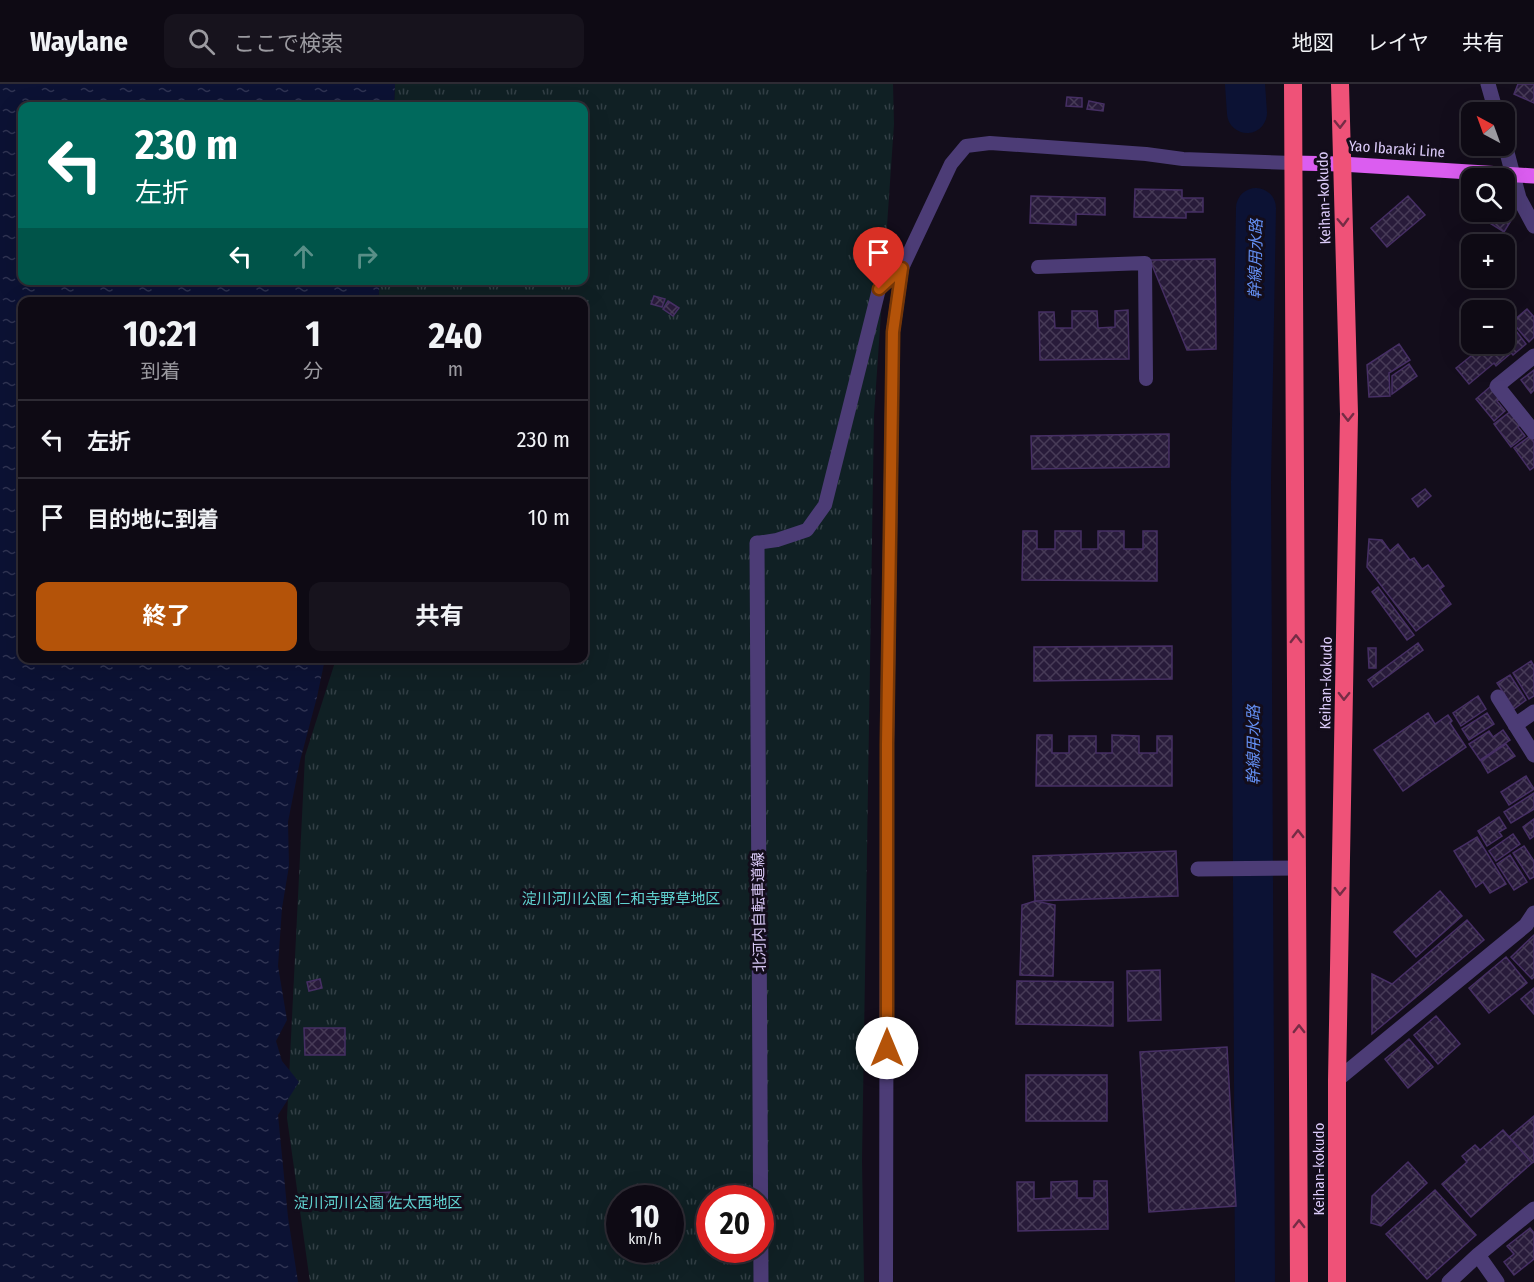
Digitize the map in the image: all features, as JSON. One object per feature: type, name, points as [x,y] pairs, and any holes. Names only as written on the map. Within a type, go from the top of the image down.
[{"type":"highway","name":"Keihan-kokudo","points":[[1293,84],[1299,1282]]},
{"type":"highway","name":"Keihan-kokudo","points":[[1337,1282],[1337,1080],[1348,414],[1340,84]]},
{"type":"main road","name":"Yao Ibaraki Line","points":[[1293,163],[1461,172]]},
{"type":"main road","name":"Yao Ibaraki Line","points":[[1515,175],[1534,176]]},
{"type":"street","points":[[1488,84],[1493,102]]},
{"type":"street","points":[[1515,180],[1519,198],[1534,226]]},
{"type":"street","points":[[1534,356],[1497,386],[1534,432]]},
{"type":"street","name":"北河内自転車道線","points":[[757,543],[760,1282]]},
{"type":"street","points":[[1498,697],[1534,755]]},
{"type":"street","points":[[1515,724],[1534,712]]},
{"type":"street","points":[[1198,869],[1298,868]]},
{"type":"street","points":[[1337,1080],[1526,925],[1534,913]]},
{"type":"street","points":[[1449,1282],[1534,1209]]},
{"type":"street","points":[[1478,1255],[1497,1282]]},
{"type":"lane","points":[[886,1282],[887,744],[893,332],[902,268],[951,164],[966,146],[990,142],[1183,159],[1293,163]]},
{"type":"lane","points":[[1038,267],[1145,263],[1146,379]]},
{"type":"lane","points":[[757,543],[777,540],[807,530],[825,505],[879,289],[902,268]]},
{"type":"green space","name":"淀川河川公園 仁和寺野草地区","points":[[395,84],[893,84],[894,124],[874,415],[862,1161],[864,1282],[310,1282],[287,1118],[305,756],[335,663],[588,663],[588,297],[378,297],[380,285],[588,285],[588,102],[394,102]]},
{"type":"water","points":[[0,84],[395,84],[394,102],[18,102],[18,285],[380,285],[378,297],[18,297],[18,663],[324,663],[300,761],[288,822],[289,866],[282,908],[278,966],[287,1020],[276,1041],[282,1061],[299,1082],[278,1115],[288,1217],[298,1282],[0,1282]]},
{"type":"building","points":[[1518,84],[1534,84],[1534,103],[1514,94]]},
{"type":"building","points":[[1067,97],[1082,98],[1082,107],[1066,106]]},
{"type":"building","points":[[1089,101],[1104,104],[1103,111],[1087,109]]},
{"type":"building","points":[[1135,189],[1182,190],[1182,198],[1203,198],[1203,212],[1186,212],[1186,218],[1134,217]]},
{"type":"building","points":[[1031,196],[1105,198],[1105,215],[1076,214],[1076,225],[1030,223]]},
{"type":"building","points":[[1408,196],[1425,215],[1387,247],[1371,228]]},
{"type":"building","points":[[1488,222],[1510,222],[1504,232]]},
{"type":"building","points":[[1215,259],[1216,349],[1187,350],[1150,260]]},
{"type":"building","points":[[654,296],[665,299],[662,307],[651,304]]},
{"type":"building","points":[[668,301],[679,308],[673,316],[663,309]]},
{"type":"building","points":[[1527,309],[1534,317],[1534,337],[1529,342],[1515,326],[1515,319]]},
{"type":"building","points":[[1128,310],[1129,359],[1040,360],[1039,312],[1054,312],[1055,328],[1072,328],[1072,311],[1097,311],[1098,328],[1115,327],[1115,311]]},
{"type":"building","points":[[1515,330],[1526,344],[1515,353]]},
{"type":"building","points":[[1399,344],[1410,360],[1389,373],[1390,396],[1369,397],[1367,365]]},
{"type":"building","points":[[1474,354],[1510,354],[1496,366],[1494,363],[1469,384],[1456,368]]},
{"type":"building","points":[[1409,364],[1417,376],[1392,394],[1392,376]]},
{"type":"building","points":[[1534,370],[1534,390],[1531,393],[1521,380]]},
{"type":"building","points":[[1491,386],[1501,398],[1497,401],[1505,411],[1494,421],[1476,399]]},
{"type":"building","points":[[1511,411],[1521,424],[1518,427],[1525,436],[1511,447],[1494,424]]},
{"type":"building","points":[[1169,434],[1169,467],[1032,469],[1031,436]]},
{"type":"building","points":[[1530,436],[1534,442],[1534,467],[1530,470],[1514,448]]},
{"type":"building","points":[[1425,489],[1431,496],[1418,507],[1412,499]]},
{"type":"building","points":[[1023,531],[1037,531],[1037,549],[1055,549],[1055,531],[1081,531],[1081,549],[1098,549],[1098,531],[1124,531],[1124,549],[1143,549],[1143,531],[1157,531],[1157,581],[1022,580]]},
{"type":"building","points":[[1369,539],[1382,540],[1390,551],[1398,544],[1410,560],[1414,558],[1422,569],[1428,565],[1444,586],[1440,589],[1451,604],[1416,631],[1367,567]]},
{"type":"building","points":[[1378,587],[1414,635],[1407,640],[1372,592]]},
{"type":"building","points":[[1418,643],[1423,650],[1373,687],[1368,680]]},
{"type":"building","points":[[1172,646],[1172,679],[1034,681],[1034,647]]},
{"type":"building","points":[[1368,648],[1376,648],[1376,668],[1369,668]]},
{"type":"building","points":[[1531,661],[1534,666],[1534,696],[1529,699],[1513,673]]},
{"type":"building","points":[[1510,675],[1526,700],[1514,709],[1497,683]]},
{"type":"building","points":[[1478,696],[1486,709],[1461,726],[1453,713]]},
{"type":"building","points":[[1428,713],[1435,724],[1448,715],[1452,721],[1450,723],[1466,747],[1403,791],[1374,750]]},
{"type":"building","points":[[1487,713],[1494,724],[1469,740],[1462,729]]},
{"type":"building","points":[[1503,730],[1510,740],[1480,760],[1469,744],[1489,731],[1493,737]]},
{"type":"building","points":[[1037,735],[1052,735],[1052,753],[1069,753],[1069,736],[1096,736],[1096,753],[1112,753],[1112,735],[1139,736],[1139,753],[1157,753],[1157,736],[1172,736],[1172,786],[1036,786]]},
{"type":"building","points":[[1506,744],[1515,756],[1488,773],[1481,761]]},
{"type":"building","points":[[1526,776],[1534,789],[1509,805],[1501,792]]},
{"type":"building","points":[[1534,793],[1534,809],[1511,823],[1504,812]]},
{"type":"building","points":[[1499,817],[1506,828],[1499,832],[1502,836],[1487,846],[1478,831]]},
{"type":"building","points":[[1534,819],[1534,836],[1530,839],[1523,827]]},
{"type":"building","points":[[1513,834],[1520,844],[1496,861],[1489,851]]},
{"type":"building","points":[[1477,837],[1506,884],[1490,893],[1483,882],[1476,887],[1454,851]]},
{"type":"building","points":[[1524,846],[1534,861],[1534,877],[1530,879],[1513,853]]},
{"type":"building","points":[[1176,851],[1178,896],[1035,901],[1033,856]]},
{"type":"building","points":[[1510,855],[1527,882],[1514,890],[1497,864]]},
{"type":"building","points":[[1440,891],[1462,916],[1416,957],[1394,932]]},
{"type":"building","points":[[1035,901],[1055,905],[1053,976],[1020,975],[1022,905]]},
{"type":"building","points":[[1467,920],[1484,940],[1372,1034],[1372,974],[1392,984]]},
{"type":"building","points":[[1534,935],[1534,977],[1532,979],[1511,957]]},
{"type":"building","points":[[1506,957],[1527,983],[1489,1013],[1469,988]]},
{"type":"building","points":[[1160,970],[1161,1020],[1128,1021],[1127,971]]},
{"type":"building","points":[[320,979],[322,988],[309,991],[307,982]]},
{"type":"building","points":[[1017,981],[1113,982],[1113,1026],[1016,1024]]},
{"type":"building","points":[[1534,988],[1534,1014],[1521,999]]},
{"type":"building","points":[[1436,1016],[1460,1044],[1438,1064],[1414,1035]]},
{"type":"building","points":[[304,1028],[345,1028],[345,1055],[305,1055]]},
{"type":"building","points":[[1409,1039],[1433,1067],[1408,1088],[1385,1059]]},
{"type":"building","points":[[1227,1047],[1236,1206],[1149,1212],[1140,1052]]},
{"type":"building","points":[[1026,1075],[1107,1075],[1107,1121],[1026,1121]]},
{"type":"building","points":[[1534,1116],[1534,1162],[1532,1163],[1509,1137]]},
{"type":"building","points":[[1503,1130],[1532,1163],[1471,1217],[1442,1184],[1467,1162],[1462,1156],[1475,1145],[1480,1150]]},
{"type":"building","points":[[1408,1162],[1427,1183],[1381,1226],[1371,1223],[1372,1196]]},
{"type":"building","points":[[1077,1181],[1077,1198],[1094,1198],[1094,1181],[1107,1181],[1108,1229],[1018,1231],[1017,1182],[1034,1182],[1034,1199],[1051,1198],[1051,1182]]},
{"type":"building","points":[[1435,1190],[1476,1235],[1427,1279],[1386,1234]]},
{"type":"building","points":[[390,1192],[390,1203],[375,1204],[375,1193]]},
{"type":"building","points":[[1530,1228],[1534,1233],[1534,1259],[1514,1275],[1504,1262],[1514,1254],[1507,1246]]},
{"type":"waterway","name":"幹線用水路","points":[[1245,84],[1247,113]]},
{"type":"waterway","name":"幹線用水路","points":[[1255,1282],[1251,482],[1256,208]]},
{"type":"route","points":[[879,289],[902,268],[893,332],[887,744],[887,1048]]},
{"type":"park label","name":"淀川河川公園 佐太西地区","points":[[378,1203]]}]
